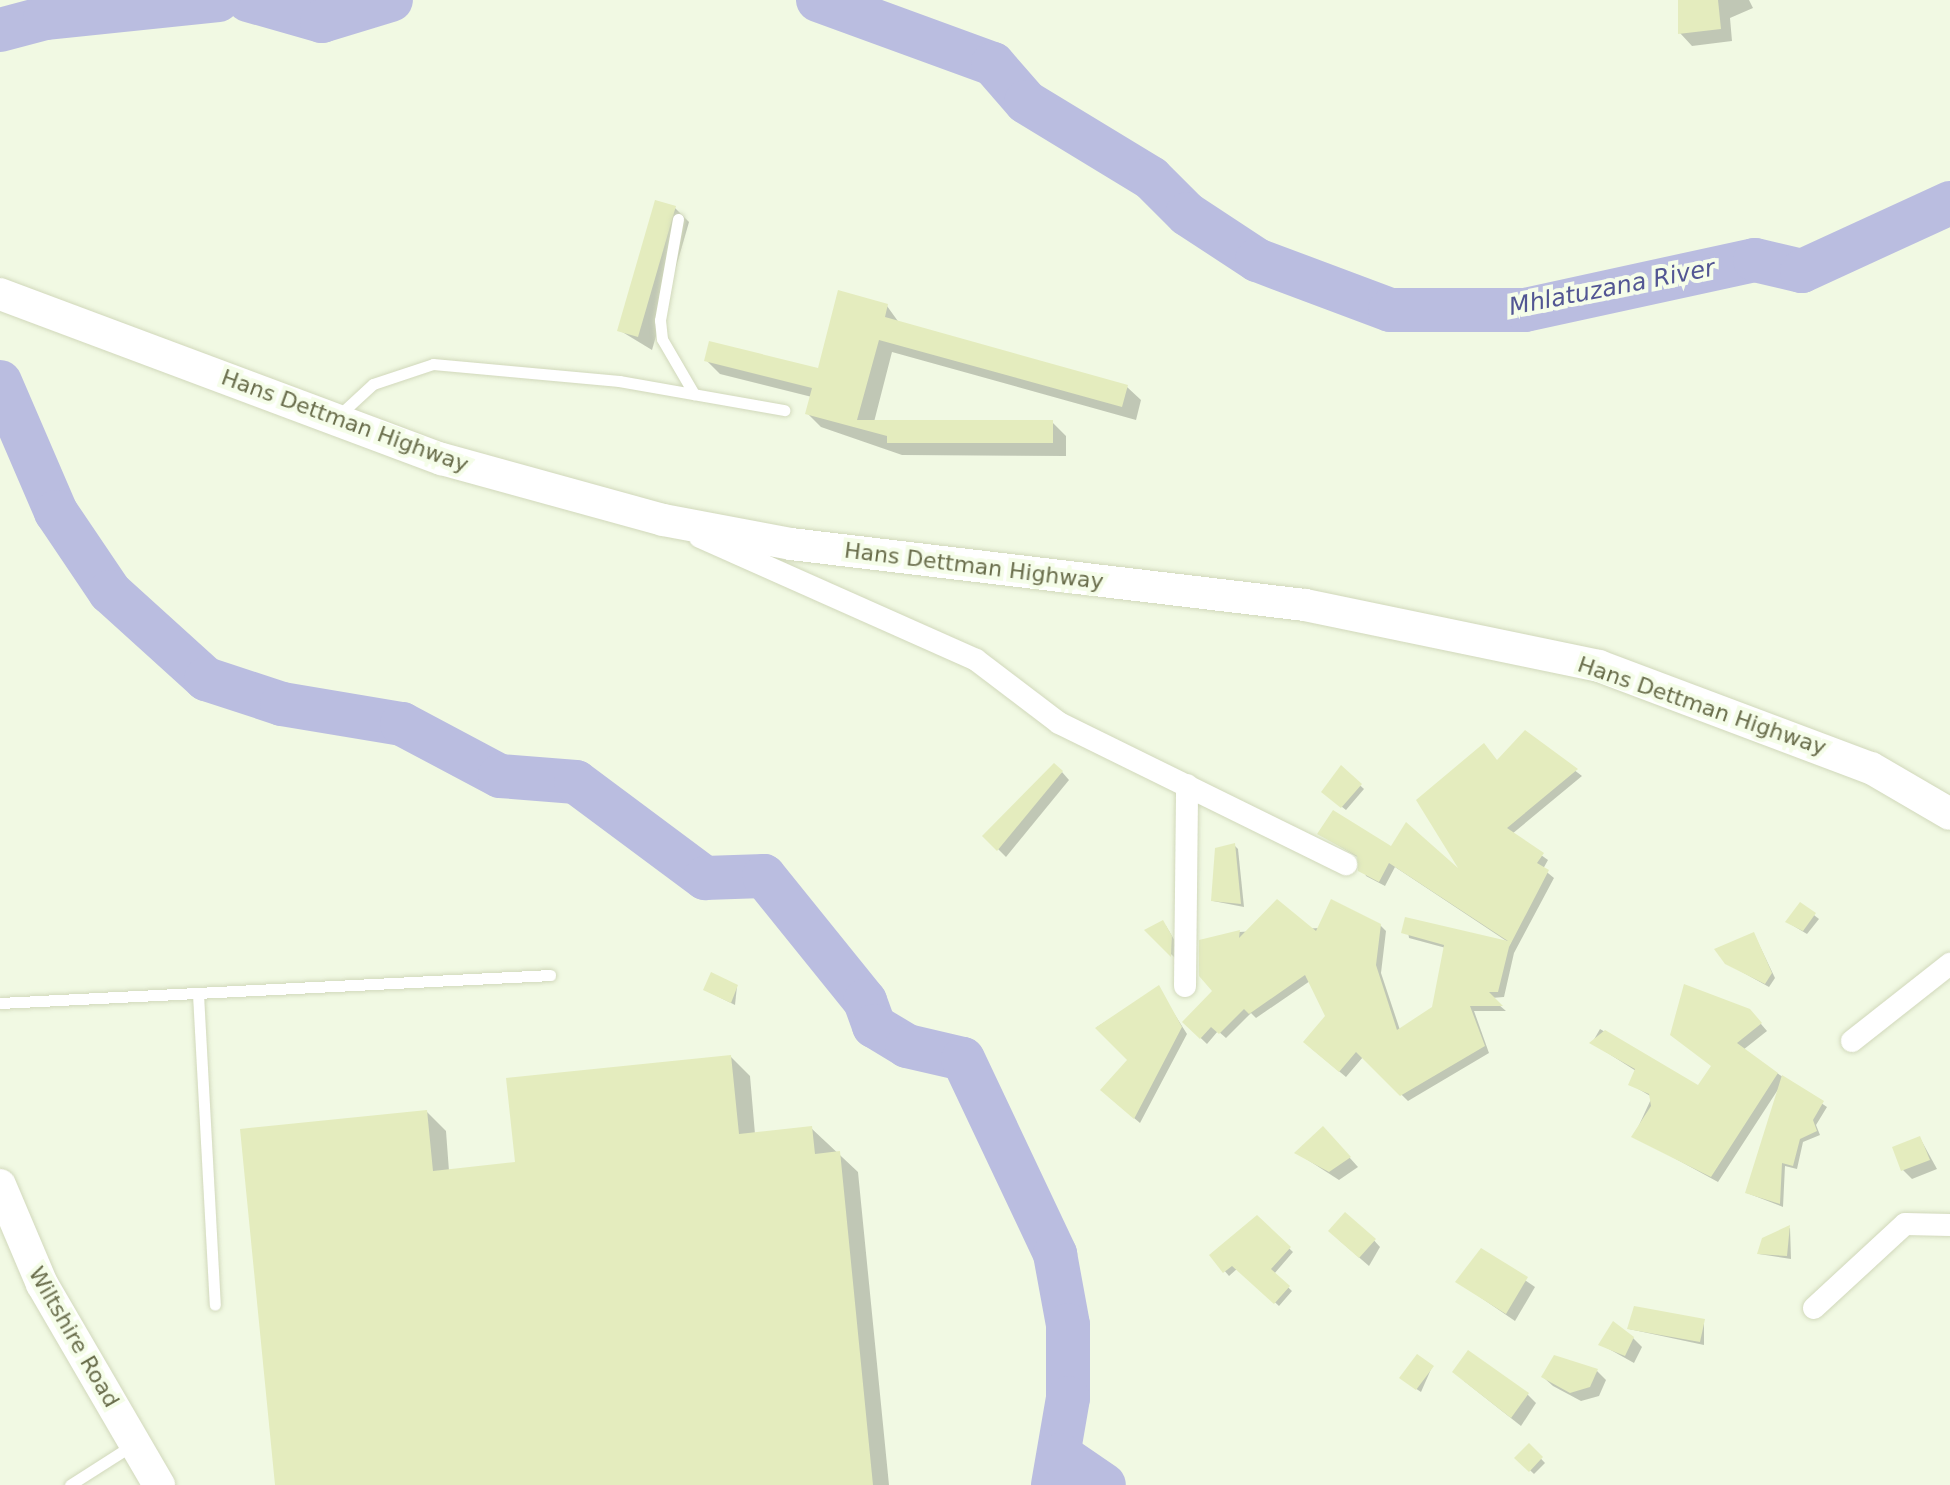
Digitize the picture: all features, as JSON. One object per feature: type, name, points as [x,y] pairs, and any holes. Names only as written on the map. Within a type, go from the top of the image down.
[{"type":"street","name":"Hans Dettman Highway","points":[[14,299],[491,474],[663,520],[791,544],[1305,605],[1571,660],[1777,729],[1871,768],[1950,814]]},
{"type":"street","points":[[663,520],[976,660],[1059,723],[1346,864]]},
{"type":"street","points":[[1185,986],[1187,785]]},
{"type":"street","points":[[1852,1041],[1950,964]]},
{"type":"street","name":"Wiltshire Road","points":[[0,1185],[42,1284],[159,1485]]},
{"type":"street","points":[[1814,1308],[1905,1224],[1950,1225]]},
{"type":"lane","points":[[678,219],[660,320],[662,339],[694,394]]},
{"type":"lane","points":[[336,419],[364,389],[433,364],[694,394],[784,410]]},
{"type":"lane","points":[[0,1003],[550,975]]},
{"type":"lane","points":[[198,994],[215,1305]]},
{"type":"lane","points":[[70,1485],[135,1444]]},
{"type":"building","points":[[1678,0],[1718,0],[1721,29],[1678,34]]},
{"type":"building","points":[[655,200],[676,206],[638,337],[617,331]]},
{"type":"building","points":[[838,290],[888,304],[885,317],[1128,385],[1122,407],[879,340],[857,420],[1053,420],[1053,443],[887,443],[887,436],[805,414],[812,388],[704,361],[709,341],[818,368]]},
{"type":"building","points":[[1525,730],[1578,769],[1507,828],[1544,853],[1537,863],[1549,870],[1509,947],[1498,992],[1489,992],[1503,1006],[1470,1006],[1485,1046],[1400,1096],[1356,1052],[1339,1072],[1303,1042],[1325,1016],[1305,975],[1249,1014],[1244,1009],[1219,1034],[1211,1027],[1200,1039],[1182,1022],[1212,991],[1199,976],[1199,940],[1240,930],[1239,938],[1277,899],[1316,931],[1331,899],[1381,924],[1376,965],[1397,1030],[1432,1007],[1444,945],[1401,933],[1405,917],[1508,941],[1389,863],[1379,882],[1358,871],[1357,856],[1317,834],[1333,810],[1391,846],[1406,822],[1458,868],[1416,800],[1484,743],[1497,760]]},
{"type":"building","points":[[1054,763],[1063,771],[997,851],[982,836]]},
{"type":"building","points":[[1341,765],[1362,784],[1341,808],[1321,792]]},
{"type":"building","points":[[1235,843],[1241,904],[1211,901],[1215,848]]},
{"type":"building","points":[[1800,902],[1816,913],[1803,931],[1785,922]]},
{"type":"building","points":[[1163,920],[1172,936],[1171,957],[1144,930]]},
{"type":"building","points":[[1754,932],[1772,973],[1765,984],[1725,964],[1714,949]]},
{"type":"building","points":[[711,972],[738,985],[731,1003],[703,990]]},
{"type":"building","points":[[1684,984],[1750,1009],[1762,1023],[1737,1043],[1778,1073],[1711,1177],[1631,1137],[1651,1106],[1649,1094],[1628,1085],[1635,1069],[1589,1043],[1605,1030],[1698,1085],[1711,1066],[1670,1035]]},
{"type":"building","points":[[1159,985],[1182,1027],[1134,1119],[1100,1090],[1127,1060],[1095,1028]]},
{"type":"building","points":[[731,1055],[739,1134],[812,1126],[815,1154],[840,1151],[873,1485],[275,1485],[240,1129],[427,1110],[433,1171],[515,1162],[506,1078]]},
{"type":"building","points":[[1782,1075],[1824,1101],[1813,1120],[1817,1131],[1800,1139],[1793,1166],[1782,1163],[1780,1204],[1745,1193]]},
{"type":"building","points":[[1323,1126],[1351,1157],[1329,1172],[1294,1153]]},
{"type":"building","points":[[1920,1136],[1930,1160],[1901,1171],[1892,1147]]},
{"type":"building","points":[[1345,1212],[1376,1239],[1359,1258],[1328,1231]]},
{"type":"building","points":[[1257,1215],[1291,1247],[1271,1269],[1290,1286],[1274,1304],[1232,1266],[1223,1273],[1209,1255]]},
{"type":"building","points":[[1790,1225],[1787,1256],[1757,1254],[1762,1238]]},
{"type":"building","points":[[1481,1248],[1528,1277],[1506,1314],[1455,1282]]},
{"type":"building","points":[[1634,1306],[1705,1319],[1700,1342],[1627,1329]]},
{"type":"building","points":[[1613,1321],[1634,1337],[1625,1356],[1598,1345]]},
{"type":"building","points":[[1468,1350],[1529,1393],[1511,1418],[1452,1372]]},
{"type":"building","points":[[1417,1354],[1434,1366],[1416,1390],[1399,1378]]},
{"type":"building","points":[[1554,1355],[1598,1369],[1590,1387],[1570,1393],[1541,1377]]},
{"type":"building","points":[[1529,1443],[1543,1457],[1529,1472],[1514,1458]]},
{"type":"waterway","name":"Mhlatuzana River","points":[[0,30],[45,18],[218,0]]},
{"type":"waterway","name":"Mhlatuzana River","points":[[248,0],[322,21],[391,0]]},
{"type":"waterway","name":"Mhlatuzana River","points":[[818,0],[993,64],[1026,102],[1151,178],[1187,214],[1257,260],[1390,310],[1525,310],[1755,260],[1802,271],[1950,203]]},
{"type":"waterway","name":"Mhlatuzana River","points":[[0,382],[56,512],[110,592],[206,679],[282,704],[402,724],[500,776],[576,782],[705,878],[764,876],[865,1001],[874,1026],[907,1046],[963,1059],[1055,1254],[1068,1325],[1068,1398],[1053,1485]]},
{"type":"waterway","points":[[1060,1455],[1104,1485]]}]
